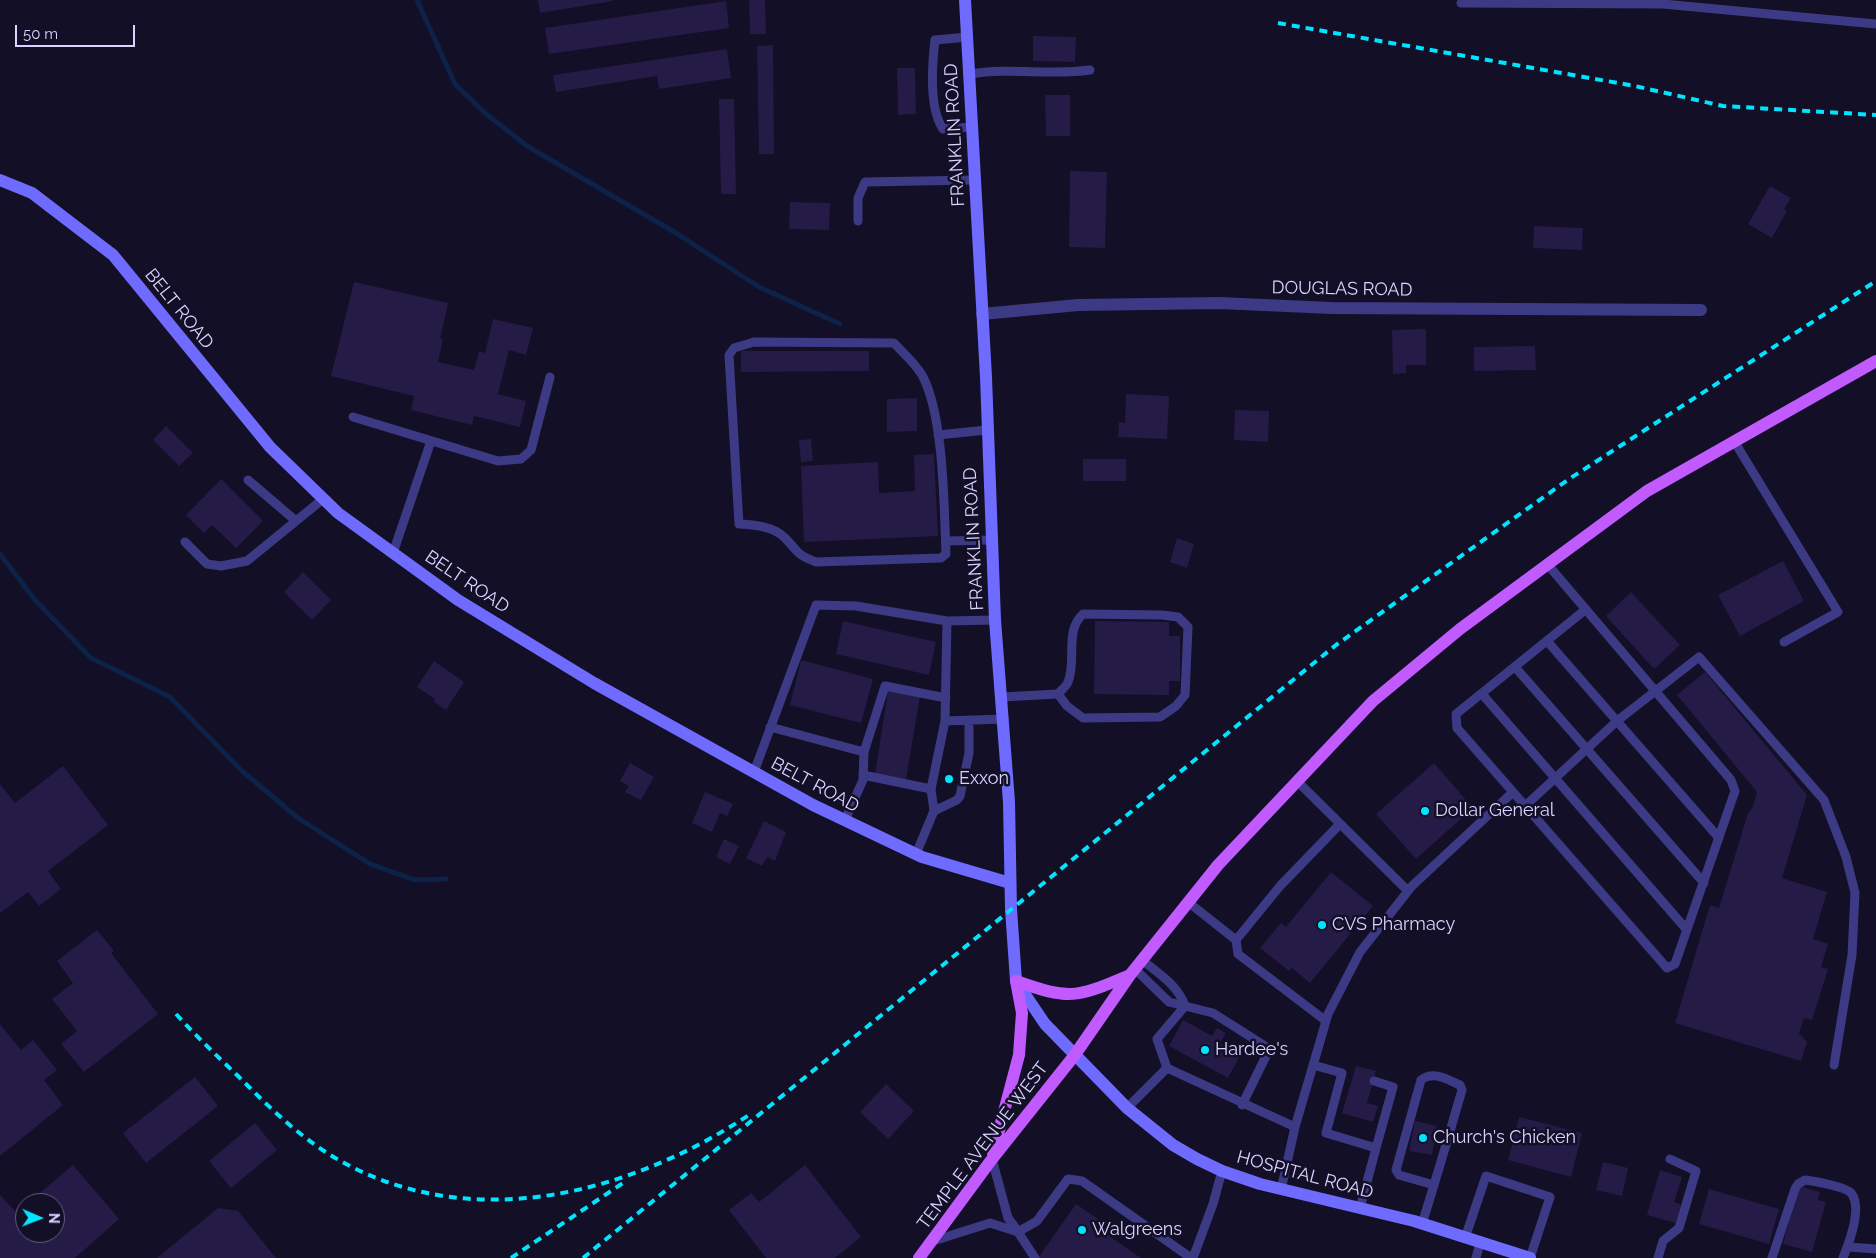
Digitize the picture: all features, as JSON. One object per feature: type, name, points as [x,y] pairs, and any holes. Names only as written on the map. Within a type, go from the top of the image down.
[{"type":"main road","name":"TEMPLE AVENUE WEST","points":[[919,1258],[992,1159],[1074,1056],[1136,968],[1218,865],[1373,700],[1460,629],[1647,491],[1876,361]]},
{"type":"main road","points":[[1016,981],[1047,992],[1073,995],[1091,991],[1136,968]]},
{"type":"main road","points":[[992,1159],[1019,1055],[1022,1013],[1016,981]]},
{"type":"street","name":"FRANKLIN ROAD","points":[[964,0],[973,127],[995,620],[1004,719],[1010,883],[1016,981]]},
{"type":"street","name":"BELT ROAD","points":[[0,180],[32,193],[113,255],[270,447],[338,513],[458,600],[594,683],[844,820],[916,854],[1010,883]]},
{"type":"street","name":"DOUGLAS ROAD","points":[[982,314],[1078,305],[1219,303],[1331,308],[1701,310]]},
{"type":"street","points":[[1016,981],[1045,1024],[1074,1056]]},
{"type":"street","name":"HOSPITAL ROAD","points":[[1074,1056],[1126,1108],[1173,1145],[1222,1170],[1281,1190],[1422,1224],[1530,1258]]},
{"type":"lane","points":[[1461,2],[1663,4],[1876,24]]},
{"type":"lane","points":[[968,37],[935,40],[933,57],[935,118],[943,129],[973,127]]},
{"type":"lane","points":[[970,74],[995,70],[1025,70],[1063,74],[1090,70]]},
{"type":"lane","points":[[858,221],[858,198],[865,182],[975,180]]},
{"type":"lane","points":[[754,342],[894,343],[922,375],[928,392],[938,435],[946,541],[946,554],[941,558],[816,562],[799,556],[784,536],[761,526],[739,524],[729,355],[734,348],[754,342]]},
{"type":"lane","points":[[353,417],[498,461],[521,459],[531,450],[550,378]]},
{"type":"lane","points":[[938,435],[986,430]]},
{"type":"lane","points":[[393,553],[431,441]]},
{"type":"lane","points":[[1734,441],[1838,612],[1784,642]]},
{"type":"lane","points":[[248,480],[296,521]]},
{"type":"lane","points":[[185,542],[207,564],[236,564],[247,561],[323,499]]},
{"type":"lane","points":[[946,541],[992,540]]},
{"type":"lane","points":[[1548,565],[1731,780],[1735,791],[1675,964],[1667,968],[1457,728],[1456,714],[1586,610]]},
{"type":"lane","points":[[754,772],[816,605],[856,606],[947,620],[995,620]]},
{"type":"lane","points":[[1002,697],[1058,694],[1068,682],[1073,634],[1077,620],[1083,614],[1162,615],[1178,617],[1188,627],[1185,695],[1176,706],[1160,717],[1083,718],[1067,706],[1058,694]]},
{"type":"lane","points":[[916,854],[934,811],[931,789],[945,721],[947,620]]},
{"type":"lane","points":[[1547,641],[1719,838]]},
{"type":"lane","points":[[1525,806],[1588,750],[1617,721],[1699,657],[1824,800],[1846,857],[1855,893],[1852,956],[1834,1065]]},
{"type":"lane","points":[[1516,666],[1704,883]]},
{"type":"lane","points":[[844,820],[863,775],[864,752],[885,686],[946,698]]},
{"type":"lane","points":[[1482,694],[1687,930]]},
{"type":"lane","points":[[945,721],[1004,719]]},
{"type":"lane","points":[[934,811],[957,800],[960,796],[970,752],[969,720]]},
{"type":"lane","points":[[770,728],[864,752]]},
{"type":"lane","points":[[863,775],[931,789]]},
{"type":"lane","points":[[1297,781],[1408,891]]},
{"type":"lane","points":[[1281,1190],[1294,1127],[1326,1021],[1360,952],[1408,891],[1513,792]]},
{"type":"lane","points":[[1236,940],[1280,886],[1340,824]]},
{"type":"lane","points":[[1188,902],[1236,940],[1238,954],[1326,1021]]},
{"type":"lane","points":[[1136,968],[1169,1002],[1213,1013],[1265,1046],[1266,1056],[1242,1104]]},
{"type":"lane","points":[[1136,968],[1174,986],[1181,994],[1185,1006]]},
{"type":"lane","points":[[1185,1006],[1157,1039],[1166,1068],[1294,1127]]},
{"type":"lane","points":[[1313,1065],[1353,1076]]},
{"type":"lane","points":[[1126,1108],[1166,1068]]},
{"type":"lane","points":[[1342,1073],[1326,1133],[1376,1148]]},
{"type":"lane","points":[[1422,1224],[1434,1185],[1462,1090],[1460,1085],[1438,1075],[1430,1075],[1422,1080],[1396,1170],[1398,1174],[1434,1185]]},
{"type":"lane","points":[[1360,1208],[1393,1087],[1374,1081]]},
{"type":"lane","points":[[992,1159],[1008,1218],[1035,1258]]},
{"type":"lane","points":[[1658,1258],[1663,1241],[1679,1228],[1696,1171],[1670,1159]]},
{"type":"lane","points":[[932,1241],[990,1223],[1018,1232],[1037,1221],[1068,1179],[1082,1181],[1192,1258],[1213,1204],[1222,1170]]},
{"type":"lane","points":[[1465,1238],[1486,1176],[1550,1197],[1530,1258]]},
{"type":"lane","points":[[1772,1258],[1795,1189],[1798,1184],[1806,1180],[1848,1190],[1854,1197],[1856,1212],[1849,1246],[1843,1258]]},
{"type":"lane","points":[[1476,1258],[1480,1243]]},
{"type":"lane","points":[[1849,1246],[1876,1249]]},
{"type":"building","points":[[538,0],[613,0],[613,1],[540,13]]},
{"type":"building","points":[[749,0],[765,0],[766,34],[750,34]]},
{"type":"building","points":[[726,1],[729,28],[549,54],[545,28]]},
{"type":"building","points":[[1033,36],[1076,37],[1075,62],[1033,61]]},
{"type":"building","points":[[773,45],[774,154],[759,154],[757,46]]},
{"type":"building","points":[[727,49],[731,78],[659,89],[657,76],[556,92],[553,75]]},
{"type":"building","points":[[897,68],[915,68],[916,114],[898,115]]},
{"type":"building","points":[[1045,95],[1070,95],[1070,136],[1046,136]]},
{"type":"building","points":[[719,99],[734,99],[736,194],[721,194]]},
{"type":"building","points":[[1070,171],[1107,172],[1105,248],[1069,247]]},
{"type":"building","points":[[1770,186],[1791,198],[1784,209],[1787,211],[1772,238],[1748,224]]},
{"type":"building","points":[[790,202],[830,203],[829,230],[789,229]]},
{"type":"building","points":[[1534,226],[1583,228],[1582,250],[1533,248]]},
{"type":"building","points":[[354,282],[448,303],[440,339],[443,339],[438,362],[474,370],[479,351],[485,353],[493,319],[533,328],[526,355],[509,350],[498,394],[526,401],[520,427],[474,416],[472,425],[411,410],[414,396],[331,376]]},
{"type":"building","points":[[1426,329],[1426,365],[1406,365],[1406,373],[1393,374],[1392,330]]},
{"type":"building","points":[[1535,346],[1536,370],[1474,371],[1474,347]]},
{"type":"building","points":[[741,351],[869,351],[869,371],[741,372]]},
{"type":"building","points":[[1126,394],[1169,396],[1167,439],[1118,437],[1119,422],[1125,423]]},
{"type":"building","points":[[917,398],[917,431],[887,432],[887,399]]},
{"type":"building","points":[[1235,410],[1269,411],[1268,442],[1234,440]]},
{"type":"building","points":[[166,426],[193,453],[179,466],[153,440]]},
{"type":"building","points":[[811,439],[813,461],[801,462],[799,440]]},
{"type":"building","points":[[934,454],[938,536],[804,542],[801,466],[878,462],[879,493],[915,491],[914,455]]},
{"type":"building","points":[[1083,459],[1126,459],[1126,481],[1083,481]]},
{"type":"building","points":[[221,479],[263,521],[236,548],[212,525],[204,533],[186,515]]},
{"type":"building","points":[[1177,538],[1194,544],[1187,568],[1170,562]]},
{"type":"building","points":[[1783,561],[1804,601],[1740,636],[1718,595]]},
{"type":"building","points":[[303,572],[331,600],[312,620],[284,592]]},
{"type":"building","points":[[1631,592],[1680,645],[1654,669],[1606,616]]},
{"type":"building","points":[[843,621],[936,642],[929,675],[836,654]]},
{"type":"building","points":[[1095,621],[1169,622],[1169,636],[1180,636],[1180,681],[1169,681],[1169,695],[1094,694]]},
{"type":"building","points":[[801,660],[873,679],[861,723],[790,705]]},
{"type":"building","points":[[434,661],[464,682],[446,710],[433,701],[435,699],[417,687]]},
{"type":"building","points":[[1705,672],[1807,795],[1782,878],[1827,892],[1813,939],[1828,944],[1821,967],[1828,969],[1812,1020],[1804,1018],[1799,1033],[1807,1042],[1801,1061],[1675,1023],[1710,905],[1719,908],[1748,813],[1752,809],[1757,792],[1677,695]]},
{"type":"building","points":[[888,691],[920,696],[906,779],[875,774]]},
{"type":"building","points":[[630,763],[654,777],[641,800],[625,792],[629,786],[620,781]]},
{"type":"building","name":"Dollar General","points":[[1434,763],[1473,808],[1416,859],[1376,814]]},
{"type":"building","points":[[63,766],[108,825],[48,871],[61,889],[39,906],[28,892],[0,913],[0,784],[15,803]]},
{"type":"building","points":[[705,792],[733,804],[727,816],[720,813],[712,832],[692,823]]},
{"type":"building","points":[[764,821],[786,832],[775,861],[767,857],[762,866],[746,858]]},
{"type":"building","points":[[724,839],[739,846],[730,864],[716,857]]},
{"type":"building","name":"CVS Pharmacy","points":[[1331,872],[1373,906],[1310,983],[1292,968],[1289,971],[1260,948],[1281,923],[1286,927]]},
{"type":"building","points":[[97,930],[114,951],[111,953],[158,1014],[84,1072],[61,1044],[77,1031],[52,999],[73,983],[57,961]]},
{"type":"building","name":"Hardee's","points":[[1183,1020],[1212,1036],[1217,1028],[1226,1033],[1220,1043],[1241,1054],[1228,1078],[1169,1046]]},
{"type":"building","points":[[0,1024],[21,1050],[33,1040],[57,1070],[44,1080],[63,1105],[0,1156]]},
{"type":"building","points":[[1356,1066],[1376,1071],[1367,1103],[1378,1106],[1373,1122],[1342,1113]]},
{"type":"building","points":[[195,1077],[218,1106],[146,1163],[123,1133]]},
{"type":"building","points":[[886,1084],[914,1111],[888,1139],[860,1112]]},
{"type":"building","points":[[1519,1117],[1582,1133],[1571,1177],[1508,1160]]},
{"type":"building","name":"Church's Chicken","points":[[1415,1121],[1437,1126],[1432,1155],[1409,1151]]},
{"type":"building","points":[[255,1123],[277,1150],[231,1188],[209,1161]]},
{"type":"building","points":[[1603,1162],[1628,1168],[1622,1196],[1596,1190]]},
{"type":"building","points":[[73,1165],[119,1219],[75,1258],[0,1258],[0,1195],[15,1211],[15,1243],[65,1243],[65,1193],[40,1193]]},
{"type":"building","points":[[805,1165],[861,1237],[835,1258],[766,1258],[729,1210],[751,1193],[759,1202]]},
{"type":"building","points":[[1660,1170],[1682,1177],[1674,1202],[1681,1204],[1676,1223],[1647,1215]]},
{"type":"building","points":[[1799,1186],[1820,1192],[1818,1200],[1826,1202],[1812,1252],[1783,1244]]},
{"type":"building","points":[[1709,1189],[1779,1209],[1769,1244],[1699,1224]]},
{"type":"building","name":"Walgreens","points":[[1076,1204],[1110,1227],[1105,1233],[1141,1258],[1038,1258]]},
{"type":"building","points":[[218,1208],[238,1211],[276,1258],[157,1258]]},
{"type":"waterway","points":[[417,0],[455,84],[485,113],[527,146],[676,233],[759,287],[840,324]]},
{"type":"waterway","points":[[0,554],[35,600],[91,658],[170,697],[242,771],[298,818],[370,864],[415,880],[446,879]]},
{"type":"railway","points":[[1278,23],[1635,86],[1723,106],[1876,115]]},
{"type":"railway","points":[[583,1258],[1336,645],[1569,479],[1876,281]]},
{"type":"railway","points":[[176,1014],[271,1108],[294,1129],[319,1147],[332,1156],[384,1181],[437,1195],[492,1200],[546,1196],[601,1184],[653,1166],[704,1142],[752,1113]]},
{"type":"railway","points":[[511,1258],[626,1181]]},
{"type":"place","name":"Exxon","points":[[949,779]]},
{"type":"place","name":"Dollar General","points":[[1425,811]]},
{"type":"place","name":"CVS Pharmacy","points":[[1322,925]]},
{"type":"place","name":"Hardee's","points":[[1205,1050]]},
{"type":"place","name":"Church's Chicken","points":[[1423,1138]]},
{"type":"place","name":"Walgreens","points":[[1082,1230]]}]
